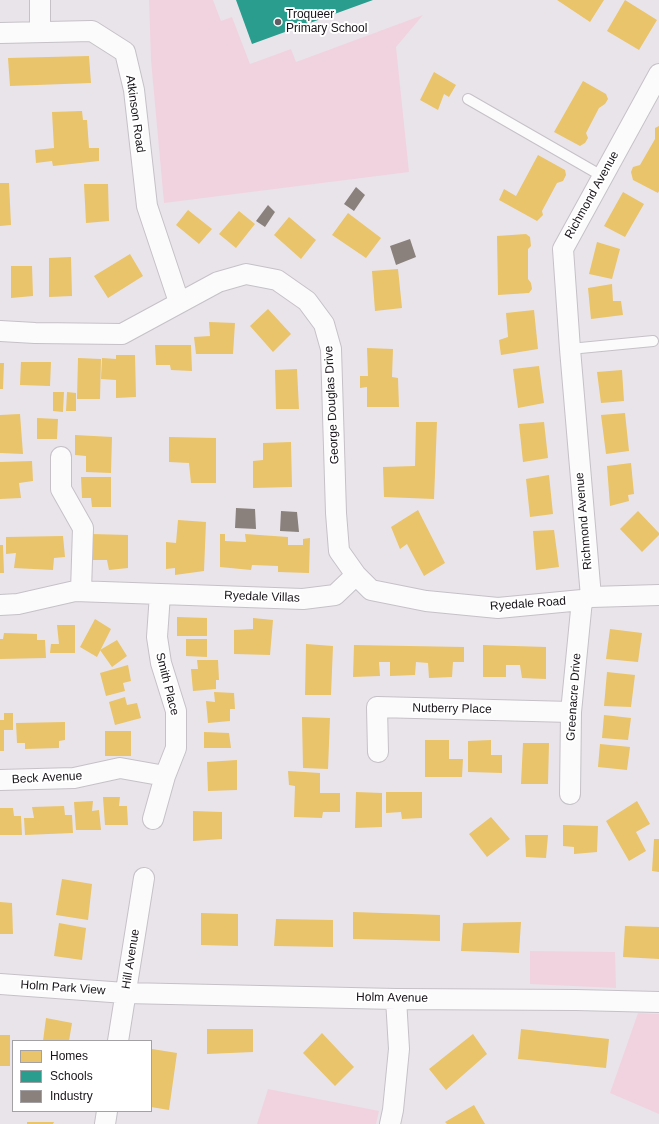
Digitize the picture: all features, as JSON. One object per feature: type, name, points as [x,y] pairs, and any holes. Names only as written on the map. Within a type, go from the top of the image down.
[{"type":"street","points":[[40,0],[40,32]]},
{"type":"street","name":"Atkinson Road","points":[[0,33],[92,31],[125,52],[134,90],[147,206],[179,302]]},
{"type":"street","name":"Richmond Avenue","points":[[586,599],[563,248],[659,74]]},
{"type":"street","name":"George Douglas Drive","points":[[0,331],[122,334],[218,282],[246,274],[277,280],[307,301],[324,324],[332,349],[336,513],[339,551],[356,575]]},
{"type":"street","points":[[61,457],[61,489],[83,528],[81,591]]},
{"type":"street","name":"Ryedale Villas","points":[[0,605],[18,604],[75,591],[311,598],[335,595],[356,575]]},
{"type":"street","name":"Ryedale Road","points":[[356,575],[371,590],[426,601],[498,608],[586,599],[659,595]]},
{"type":"street","name":"Smith Place","points":[[153,819],[165,776],[176,748],[176,711],[161,663],[156,637],[160,594]]},
{"type":"street","name":"Greenacre Drive","points":[[570,794],[571,712],[586,599]]},
{"type":"street","name":"Nutberry Place","points":[[378,752],[377,707],[571,712]]},
{"type":"street","name":"Beck Avenue","points":[[0,780],[74,778],[120,768],[165,776]]},
{"type":"street","name":"Hill Avenue","points":[[118,1040],[144,878]]},
{"type":"street","name":"Holm Park View","points":[[0,984],[125,992]]},
{"type":"street","name":"Holm Avenue","points":[[125,992],[396,999],[659,1002]]},
{"type":"street","points":[[395,1119],[399,1049],[396,999]]},
{"type":"street","points":[[105,1124],[107,1112]]},
{"type":"lane","points":[[468,99],[602,176]]},
{"type":"lane","points":[[570,349],[653,341]]},
{"type":"shaded area","points":[[149,0],[213,0],[221,21],[232,17],[250,64],[291,49],[296,62],[423,15],[396,47],[409,172],[164,203],[151,60]]},
{"type":"shaded area","points":[[530,951],[615,952],[616,988],[530,984]]},
{"type":"shaded area","points":[[638,1013],[659,1014],[659,1114],[610,1093]]},
{"type":"shaded area","points":[[268,1089],[379,1111],[376,1124],[257,1124]]},
{"type":"building: Homes","points":[[557,0],[604,0],[590,22]]},
{"type":"building: Homes","points":[[625,0],[657,20],[639,50],[607,31]]},
{"type":"building: Homes","points":[[89,56],[91,83],[10,86],[8,58]]},
{"type":"building: Homes","points":[[434,72],[456,85],[449,97],[444,94],[438,110],[420,100]]},
{"type":"building: Homes","points":[[583,81],[606,94],[608,99],[605,104],[599,108],[586,133],[588,138],[585,143],[580,146],[554,132]]},
{"type":"building: Homes","points":[[82,111],[83,120],[87,120],[89,148],[99,148],[99,161],[53,166],[52,161],[36,163],[35,150],[54,148],[52,112]]},
{"type":"building: Homes","points":[[659,126],[658,193],[633,180],[631,172],[633,167],[640,165],[655,139],[655,128]]},
{"type":"building: Homes","points":[[538,155],[565,170],[566,175],[563,181],[557,183],[542,211],[543,215],[537,221],[499,200],[504,189],[516,196]]},
{"type":"building: Homes","points":[[0,183],[9,183],[11,225],[0,226]]},
{"type":"building: Homes","points":[[84,184],[108,184],[109,221],[86,223]]},
{"type":"building: Homes","points":[[623,192],[644,204],[625,237],[604,226]]},
{"type":"building: Homes","points":[[188,210],[212,229],[199,244],[176,225]]},
{"type":"building: Homes","points":[[239,211],[255,224],[236,248],[219,234]]},
{"type":"building: Homes","points":[[348,213],[381,238],[366,258],[332,235]]},
{"type":"building: Homes","points":[[289,217],[316,240],[301,259],[274,235]]},
{"type":"building: Homes","points":[[526,234],[530,237],[531,246],[528,249],[528,279],[531,283],[532,289],[529,293],[498,295],[497,236]]},
{"type":"building: Homes","points":[[597,242],[620,249],[612,279],[589,274]]},
{"type":"building: Homes","points":[[130,254],[143,276],[108,298],[94,276]]},
{"type":"building: Homes","points":[[71,257],[72,296],[49,297],[49,258]]},
{"type":"building: Homes","points":[[11,266],[32,266],[33,296],[11,298]]},
{"type":"building: Homes","points":[[398,269],[402,308],[375,311],[372,271]]},
{"type":"building: Homes","points":[[612,284],[613,301],[621,301],[623,315],[591,319],[588,288]]},
{"type":"building: Homes","points":[[268,309],[291,334],[273,352],[250,326]]},
{"type":"building: Homes","points":[[534,310],[538,349],[501,355],[499,340],[508,337],[506,313]]},
{"type":"building: Homes","points":[[209,322],[235,323],[233,354],[196,354],[194,337],[210,336]]},
{"type":"building: Homes","points":[[155,345],[191,345],[192,371],[171,370],[170,365],[156,365]]},
{"type":"building: Homes","points":[[367,348],[393,349],[392,377],[398,378],[399,407],[367,407],[367,387],[360,388],[360,376],[368,376]]},
{"type":"building: Homes","points":[[116,355],[135,355],[136,397],[116,398],[116,380],[101,379],[102,358],[116,359]]},
{"type":"building: Homes","points":[[78,358],[101,359],[100,399],[77,399]]},
{"type":"building: Homes","points":[[21,362],[51,362],[50,386],[20,385]]},
{"type":"building: Homes","points":[[0,363],[4,363],[3,389],[0,389]]},
{"type":"building: Homes","points":[[539,366],[544,403],[518,408],[513,369]]},
{"type":"building: Homes","points":[[297,369],[299,409],[276,409],[275,370]]},
{"type":"building: Homes","points":[[622,370],[624,401],[601,403],[597,372]]},
{"type":"building: Homes","points":[[53,392],[64,392],[63,412],[53,411]]},
{"type":"building: Homes","points":[[67,392],[76,393],[76,411],[66,411]]},
{"type":"building: Homes","points":[[625,413],[629,451],[606,454],[601,415]]},
{"type":"building: Homes","points":[[20,414],[23,454],[0,453],[0,415]]},
{"type":"building: Homes","points":[[37,418],[58,419],[57,439],[37,439]]},
{"type":"building: Homes","points":[[416,422],[437,422],[434,499],[384,497],[383,467],[415,466]]},
{"type":"building: Homes","points":[[544,422],[548,458],[523,462],[519,424]]},
{"type":"building: Homes","points":[[75,435],[112,437],[111,473],[86,472],[86,456],[75,455]]},
{"type":"building: Homes","points":[[169,437],[216,438],[216,483],[191,483],[189,463],[169,462]]},
{"type":"building: Homes","points":[[291,442],[292,487],[253,488],[253,461],[263,460],[263,443]]},
{"type":"building: Homes","points":[[32,461],[33,481],[19,483],[21,498],[0,499],[0,462]]},
{"type":"building: Homes","points":[[631,463],[634,494],[628,495],[629,501],[610,506],[607,466]]},
{"type":"building: Homes","points":[[549,475],[553,514],[530,517],[526,479]]},
{"type":"building: Homes","points":[[81,477],[111,477],[111,507],[92,507],[91,498],[82,498]]},
{"type":"building: Homes","points":[[418,510],[445,563],[424,576],[407,544],[400,549],[391,527]]},
{"type":"building: Homes","points":[[638,511],[659,533],[659,535],[642,552],[620,529]]},
{"type":"building: Homes","points":[[178,520],[206,522],[204,571],[175,575],[175,568],[166,569],[166,542],[176,543]]},
{"type":"building: Homes","points":[[554,530],[559,567],[536,570],[533,531]]},
{"type":"building: Homes","points":[[91,534],[128,535],[128,568],[109,570],[107,560],[92,560]]},
{"type":"building: Homes","points":[[220,534],[225,534],[225,541],[246,542],[245,534],[288,537],[288,545],[303,545],[303,539],[310,538],[309,573],[278,572],[278,566],[252,565],[251,570],[220,567]]},
{"type":"building: Homes","points":[[63,536],[65,557],[54,558],[53,570],[14,568],[16,553],[6,554],[6,537]]},
{"type":"building: Homes","points":[[0,545],[3,545],[4,573],[0,573]]},
{"type":"building: Homes","points":[[177,617],[207,618],[207,636],[177,636]]},
{"type":"building: Homes","points":[[253,618],[273,620],[270,655],[234,654],[234,630],[253,629]]},
{"type":"building: Homes","points":[[95,619],[111,629],[97,657],[80,647]]},
{"type":"building: Homes","points":[[57,625],[75,625],[75,653],[50,653],[51,644],[59,644]]},
{"type":"building: Homes","points":[[610,629],[642,633],[638,662],[606,659]]},
{"type":"building: Homes","points":[[4,633],[37,634],[37,640],[45,640],[46,658],[0,659],[0,639],[3,639]]},
{"type":"building: Homes","points":[[186,639],[207,639],[207,657],[186,656]]},
{"type":"building: Homes","points":[[117,640],[127,656],[112,667],[100,650]]},
{"type":"building: Homes","points":[[306,644],[333,646],[331,695],[305,695]]},
{"type":"building: Homes","points":[[354,645],[464,647],[464,662],[453,662],[452,677],[429,678],[428,663],[416,662],[415,675],[390,676],[390,662],[379,662],[380,676],[353,677]]},
{"type":"building: Homes","points":[[483,645],[546,647],[546,679],[522,678],[520,665],[506,665],[506,677],[483,677]]},
{"type":"building: Homes","points":[[197,660],[218,660],[219,680],[216,680],[216,689],[193,691],[191,669],[198,669]]},
{"type":"building: Homes","points":[[128,665],[131,681],[123,683],[125,691],[106,696],[100,673]]},
{"type":"building: Homes","points":[[607,672],[635,675],[631,707],[604,706]]},
{"type":"building: Homes","points":[[214,692],[234,693],[235,709],[230,709],[230,721],[208,723],[206,701],[215,702]]},
{"type":"building: Homes","points":[[125,697],[127,705],[137,703],[141,718],[115,725],[109,702]]},
{"type":"building: Homes","points":[[4,713],[13,713],[13,730],[4,730],[4,751],[0,751],[0,720],[4,720]]},
{"type":"building: Homes","points":[[604,715],[631,718],[628,740],[602,738]]},
{"type":"building: Homes","points":[[302,717],[330,718],[328,769],[303,768]]},
{"type":"building: Homes","points":[[65,722],[65,740],[59,741],[59,748],[25,749],[25,743],[17,743],[16,723]]},
{"type":"building: Homes","points":[[105,731],[131,731],[131,756],[105,756]]},
{"type":"building: Homes","points":[[204,732],[229,733],[231,748],[204,748]]},
{"type":"building: Homes","points":[[425,740],[449,740],[449,759],[463,759],[462,777],[425,777]]},
{"type":"building: Homes","points":[[491,740],[491,755],[502,755],[502,773],[468,772],[468,741]]},
{"type":"building: Homes","points":[[523,743],[549,743],[548,784],[521,784]]},
{"type":"building: Homes","points":[[600,744],[630,747],[627,770],[598,767]]},
{"type":"building: Homes","points":[[237,760],[237,790],[208,791],[207,762]]},
{"type":"building: Homes","points":[[288,771],[320,773],[320,793],[340,793],[340,812],[323,812],[322,818],[294,817],[295,786],[289,785]]},
{"type":"building: Homes","points":[[356,792],[382,793],[382,827],[355,828]]},
{"type":"building: Homes","points":[[386,792],[422,792],[422,818],[402,819],[401,812],[386,813]]},
{"type":"building: Homes","points":[[103,797],[120,797],[119,806],[127,806],[128,825],[105,825]]},
{"type":"building: Homes","points":[[93,801],[92,811],[99,810],[101,830],[76,830],[74,802]]},
{"type":"building: Homes","points":[[637,801],[650,824],[636,832],[646,851],[629,861],[606,821]]},
{"type":"building: Homes","points":[[64,806],[65,815],[72,815],[73,833],[25,835],[24,818],[34,818],[32,807]]},
{"type":"building: Homes","points":[[0,808],[13,808],[14,816],[21,816],[22,835],[0,835]]},
{"type":"building: Homes","points":[[193,811],[222,812],[222,839],[193,841]]},
{"type":"building: Homes","points":[[491,817],[510,839],[487,857],[469,834]]},
{"type":"building: Homes","points":[[563,825],[598,826],[597,852],[574,854],[574,847],[563,846]]},
{"type":"building: Homes","points":[[525,835],[548,835],[546,858],[526,857]]},
{"type":"building: Homes","points":[[654,839],[659,839],[659,872],[652,871]]},
{"type":"building: Homes","points":[[62,879],[92,884],[88,920],[56,915]]},
{"type":"building: Homes","points":[[0,902],[12,903],[13,934],[0,934]]},
{"type":"building: Homes","points":[[353,912],[440,915],[440,941],[353,939]]},
{"type":"building: Homes","points":[[201,913],[238,914],[238,946],[201,945]]},
{"type":"building: Homes","points":[[276,919],[333,920],[333,947],[274,946]]},
{"type":"building: Homes","points":[[521,922],[519,953],[461,951],[463,923]]},
{"type":"building: Homes","points":[[59,923],[86,928],[82,960],[54,956]]},
{"type":"building: Homes","points":[[625,926],[659,927],[659,959],[623,957]]},
{"type":"building: Homes","points":[[46,1018],[72,1023],[69,1040],[43,1040]]},
{"type":"building: Homes","points":[[207,1029],[253,1029],[253,1052],[207,1054]]},
{"type":"building: Homes","points":[[521,1029],[609,1039],[606,1068],[518,1059]]},
{"type":"building: Homes","points":[[322,1033],[354,1067],[335,1086],[303,1053]]},
{"type":"building: Homes","points":[[473,1034],[487,1054],[446,1090],[429,1069]]},
{"type":"building: Homes","points":[[0,1035],[10,1035],[10,1066],[0,1066]]},
{"type":"building: Homes","points":[[152,1049],[177,1053],[169,1110],[152,1107]]},
{"type":"building: Homes","points":[[474,1105],[485,1124],[447,1124],[445,1122]]},
{"type":"building: Homes","points":[[27,1122],[54,1122],[53,1124],[27,1124]]},
{"type":"building: Schools","name":"Troqueer Primary School","points":[[236,0],[373,0],[252,44]]},
{"type":"building: Industry","points":[[356,187],[365,195],[354,211],[344,204]]},
{"type":"building: Industry","points":[[268,205],[275,212],[265,227],[256,221]]},
{"type":"building: Industry","points":[[410,239],[416,257],[396,265],[390,246]]},
{"type":"building: Industry","points":[[236,508],[255,509],[256,529],[235,528]]},
{"type":"building: Industry","points":[[281,511],[297,512],[299,532],[280,531]]},
{"type":"place","name":"Troqueer Primary School","points":[[278,22]]}]
